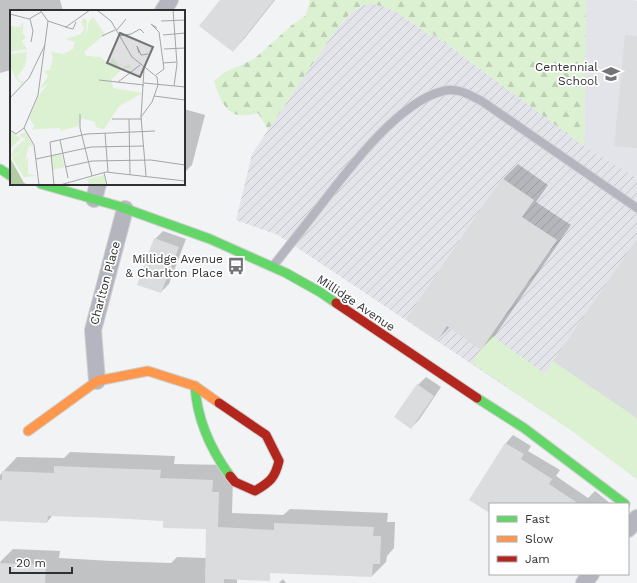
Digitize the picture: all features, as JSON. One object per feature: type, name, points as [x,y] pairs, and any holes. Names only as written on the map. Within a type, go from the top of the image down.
[{"type":"street","points":[[164,10],[170,0]]},
{"type":"street","name":"Millidge Avenue","points":[[48,185],[96,192],[125,209],[210,239],[272,267],[320,292],[452,382],[524,428],[624,503]]},
{"type":"street","name":"Charlton Place","points":[[97,381],[93,330],[125,209]]},
{"type":"street","points":[[28,431],[97,381],[148,371],[195,386],[266,435],[278,461],[276,473],[269,483],[255,491],[235,482],[223,466],[206,435],[196,400],[195,386]]},
{"type":"street","points":[[629,507],[637,513]]},
{"type":"street","points":[[629,528],[637,518]]},
{"type":"street","points":[[584,583],[590,575]]},
{"type":"lane","points":[[272,267],[358,156],[388,126],[413,105],[429,96],[443,91],[455,90],[468,93],[483,102],[637,208]]},
{"type":"shaded area","name":"Centennial School","points":[[586,0],[637,1],[637,178],[584,146]]},
{"type":"shaded area","points":[[378,4],[397,12],[430,35],[432,33],[584,146],[637,178],[637,479],[568,428],[278,235],[236,220],[252,154],[334,32],[352,12],[364,5]]},
{"type":"green space","points":[[310,0],[586,0],[584,146],[432,33],[430,36],[416,25],[390,9],[372,4],[360,7],[351,13],[340,24],[268,130],[258,113],[241,115],[229,111],[217,92],[214,81],[225,72],[255,58],[292,25],[306,15]]},
{"type":"green space","points":[[491,335],[545,374],[553,361],[637,418],[637,479],[568,428],[472,363]]},
{"type":"building","points":[[220,0],[274,0],[233,52],[199,26]]},
{"type":"building","points":[[625,35],[637,36],[637,148],[614,146]]},
{"type":"building","points":[[502,178],[534,200],[522,217],[557,240],[481,350],[447,326],[437,341],[406,319]]},
{"type":"building","points":[[154,238],[179,247],[161,293],[137,285]]},
{"type":"building","points":[[637,239],[637,418],[553,361]]},
{"type":"building","points":[[417,384],[434,396],[411,429],[394,417]]},
{"type":"building","points":[[505,443],[524,454],[521,459],[552,479],[549,484],[578,503],[489,503],[488,512],[469,500]]},
{"type":"building","points":[[54,466],[161,470],[160,478],[213,480],[212,492],[219,492],[218,527],[274,530],[274,523],[374,527],[373,536],[381,536],[380,564],[373,564],[372,577],[270,573],[270,581],[224,579],[224,583],[205,583],[206,529],[163,528],[163,521],[111,518],[48,516],[47,523],[0,521],[0,480],[2,480],[2,471],[54,473]]},
{"type":"building","points":[[0,563],[46,565],[45,583],[0,583]]},
{"type":"traffic: fast","points":[[0,169],[10,175]]},
{"type":"traffic: fast","points":[[44,185],[118,206],[210,239],[286,273],[320,292],[336,303]]},
{"type":"traffic: fast","points":[[195,386],[196,398],[206,434],[217,456],[230,476]]},
{"type":"traffic: fast","points":[[477,398],[524,428],[624,503]]},
{"type":"traffic: slow","points":[[28,431],[97,381],[148,371],[195,386],[219,403]]},
{"type":"traffic: jam","points":[[336,303],[477,398]]},
{"type":"traffic: jam","points":[[219,403],[266,435],[279,461],[274,476],[265,485],[255,491],[235,482],[230,476]]},
{"type":"place","name":"Centennial School","points":[[611,74]]},
{"type":"place","name":"Millidge Avenue & Charlton Place","points":[[236,266]]}]
